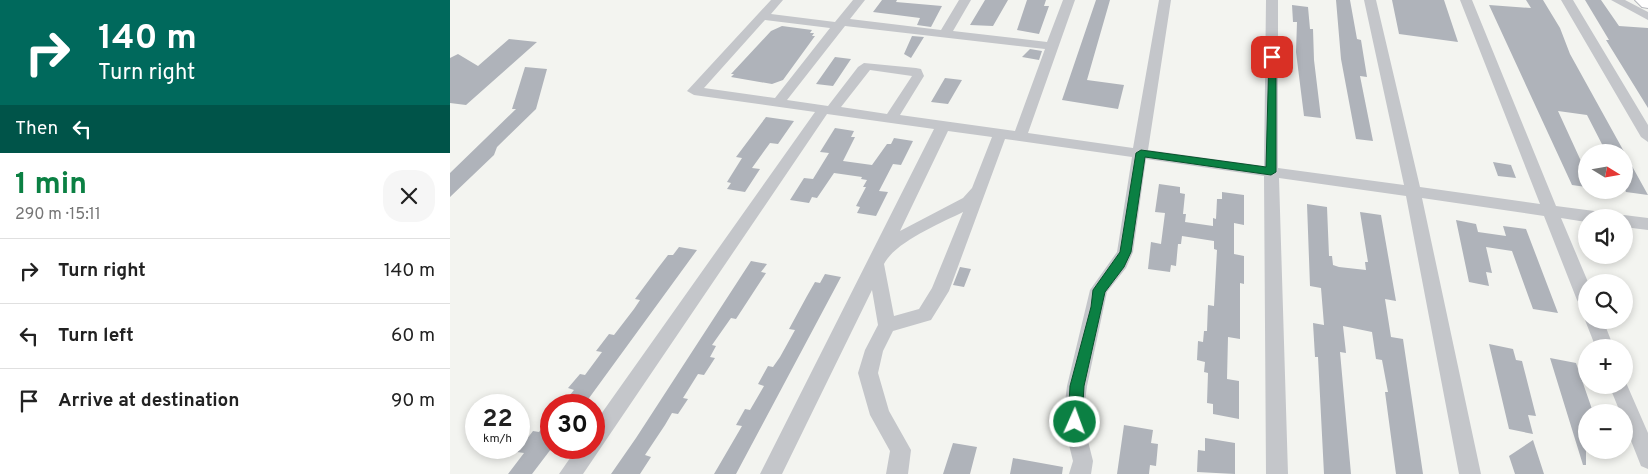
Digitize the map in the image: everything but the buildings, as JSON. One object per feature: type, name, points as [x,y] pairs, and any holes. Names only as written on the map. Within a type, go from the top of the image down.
[{"type":"main road","points":[[1644,0],[1648,2]]},
{"type":"street","points":[[777,0],[694,91],[1578,214]]},
{"type":"street","points":[[778,103],[859,0]]},
{"type":"street","points":[[944,34],[965,0]]},
{"type":"street","points":[[1020,136],[1069,0]]},
{"type":"street","points":[[1080,474],[1082,461],[1076,433],[1074,410],[1077,386],[1097,307],[1099,290],[1120,263],[1125,252],[1165,0]]},
{"type":"street","points":[[1272,0],[1271,172],[1277,474]]},
{"type":"street","points":[[1370,0],[1413,191],[1470,474]]},
{"type":"street","points":[[1466,0],[1552,210],[1578,279]]},
{"type":"street","points":[[1567,0],[1648,136]]},
{"type":"street","points":[[1617,0],[1648,17]]},
{"type":"street","points":[[762,16],[1052,46]]},
{"type":"street","points":[[605,425],[828,110],[862,70],[868,66],[916,72],[918,76],[891,118]]},
{"type":"street","points":[[772,474],[943,126]]},
{"type":"street","points":[[887,325],[925,315],[940,291],[1000,134]]},
{"type":"street","points":[[879,258],[909,233],[968,202],[979,190]]},
{"type":"street","points":[[1633,222],[1648,224]]},
{"type":"street","points":[[879,258],[887,325],[874,350],[868,373],[880,415],[901,450],[897,474]]},
{"type":"street","points":[[1623,394],[1648,459]]},
{"type":"street","points":[[570,474],[581,459]]},
{"type":"route","points":[[1075,422],[1074,410],[1077,386],[1097,307],[1099,290],[1120,263],[1125,252],[1141,153],[1271,172],[1272,57]]}]
